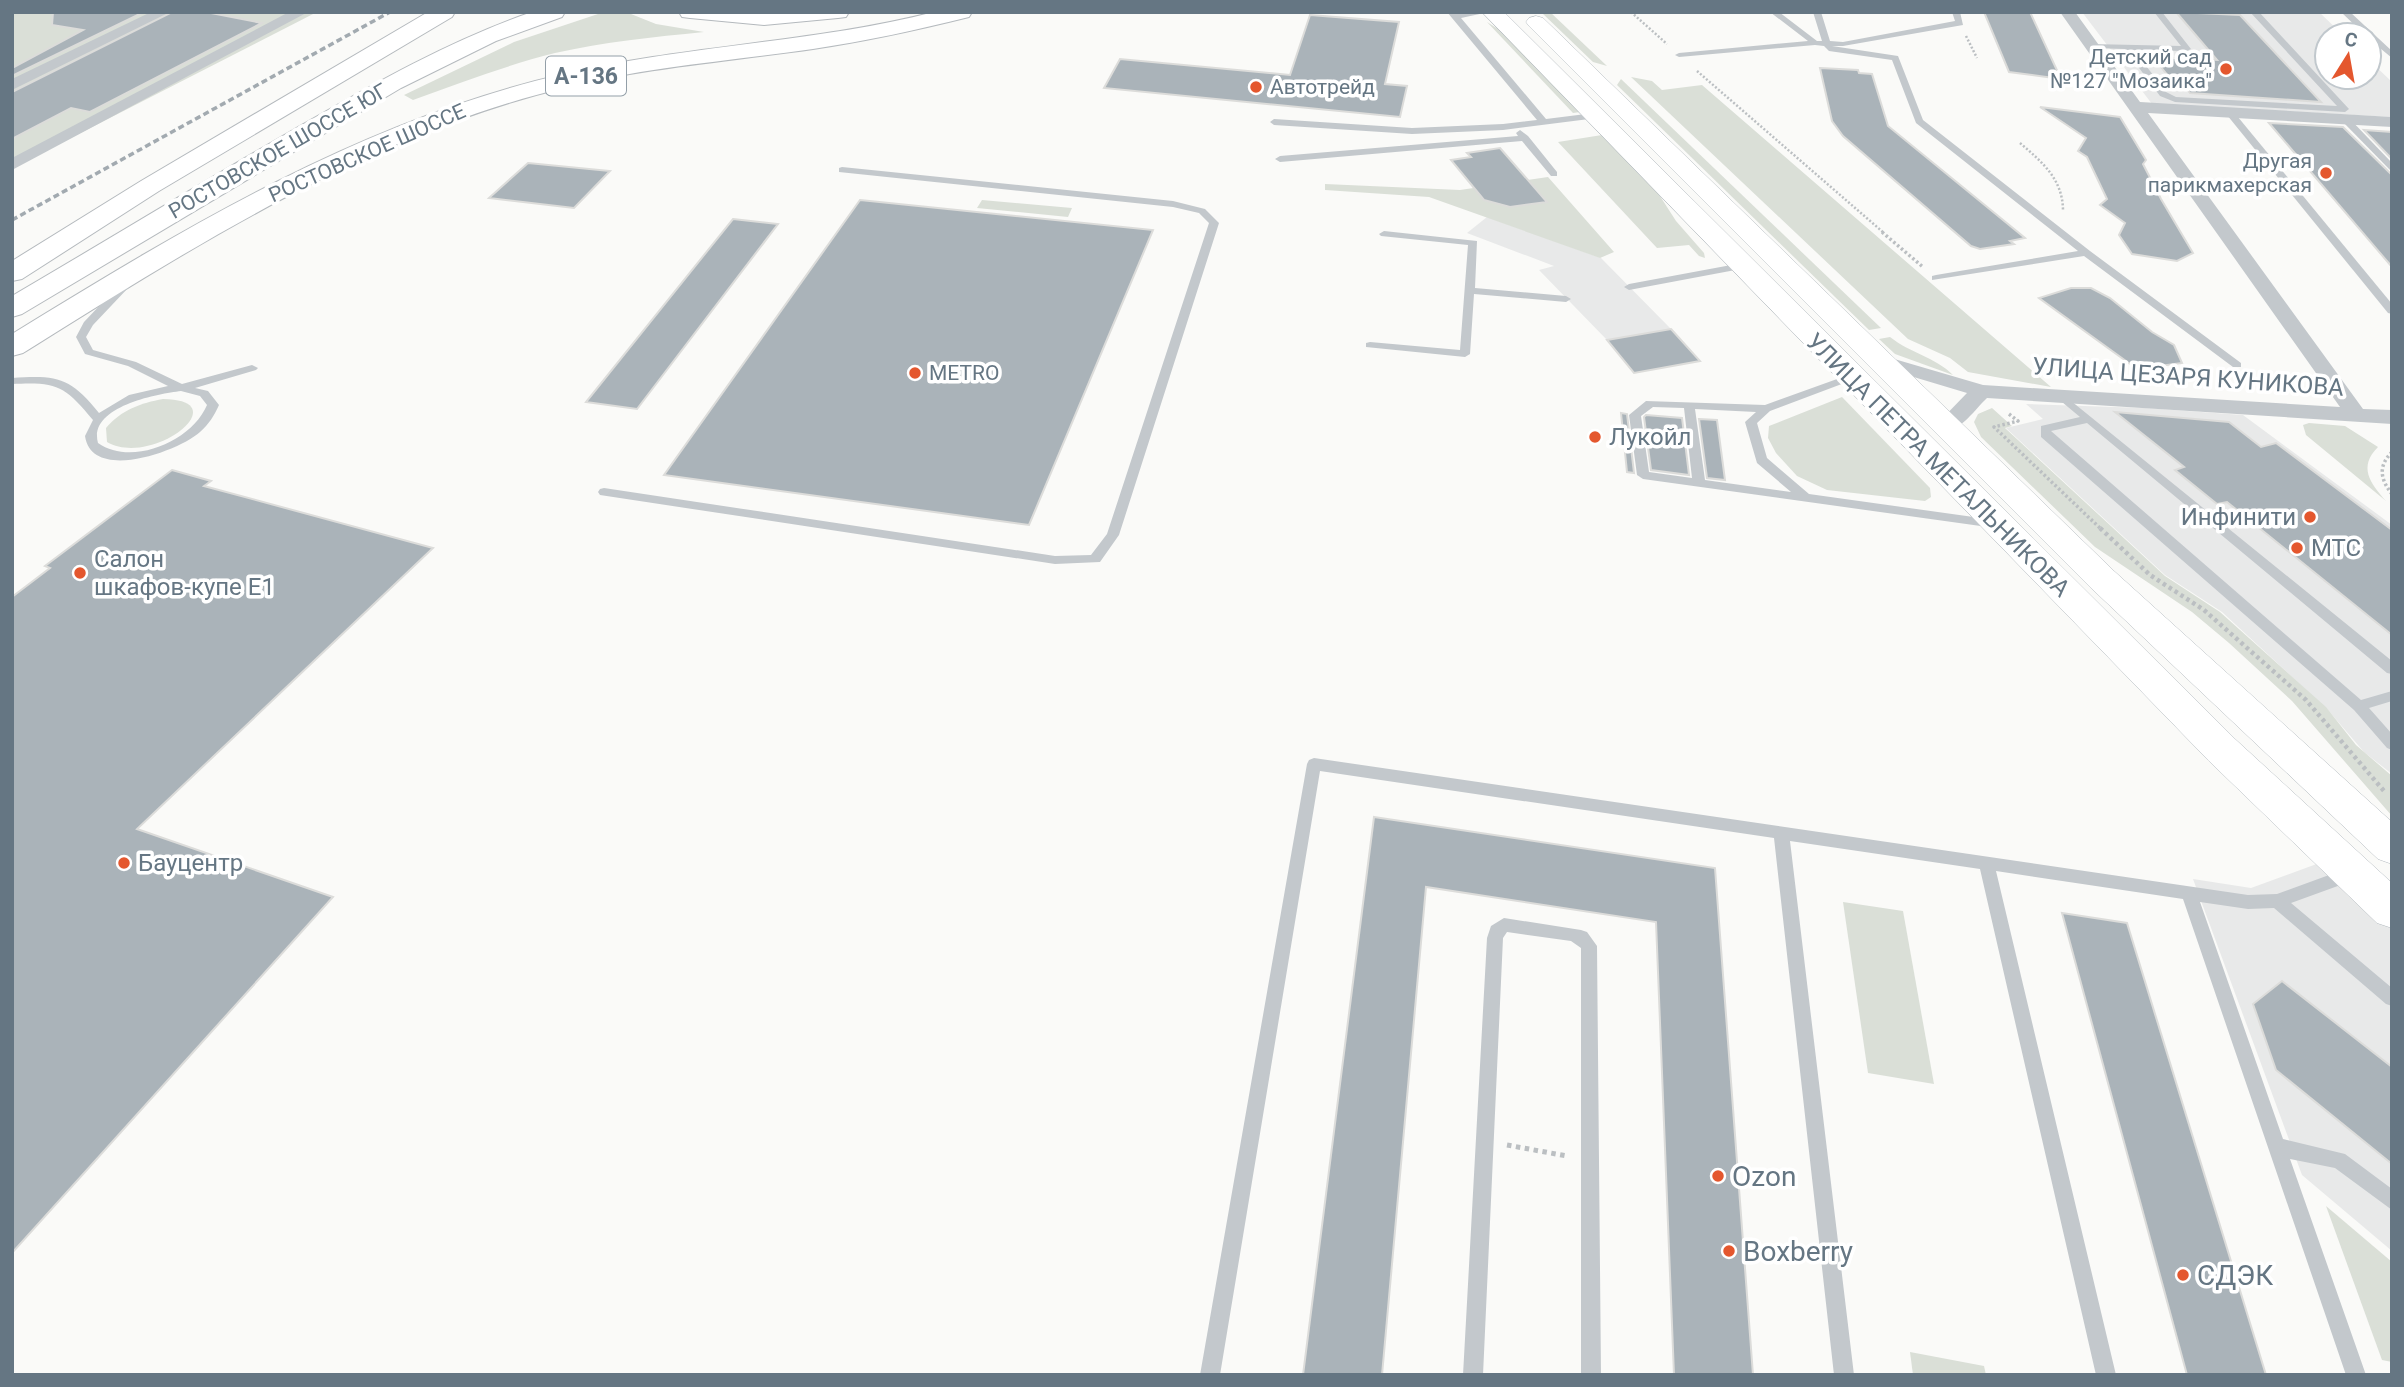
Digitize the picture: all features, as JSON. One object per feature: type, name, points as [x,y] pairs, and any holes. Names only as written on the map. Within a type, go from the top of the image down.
[{"type":"main road","points":[[12,273],[150,186],[444,12]]},
{"type":"main road","name":"РОСТОВСКОЕ ШОССЕ ЮГ","points":[[12,308],[278,149],[437,60],[504,30],[554,12]]},
{"type":"main road","points":[[690,12],[764,19],[838,12]]},
{"type":"main road","name":"А-136","points":[[233,214],[390,123],[463,92],[501,80],[575,61],[834,26],[899,12]]},
{"type":"main road","name":"РОСТОВСКОЕ ШОССЕ","points":[[12,347],[145,264],[233,214],[402,133],[474,105],[618,70],[882,32],[961,12]]},
{"type":"main road","name":"УЛИЦА ПЕТРА МЕТАЛЬНИКОВА","points":[[1492,12],[2222,750],[2392,910]]},
{"type":"main road","name":"УЛИЦА ПЕТРА МЕТАЛЬНИКОВА","points":[[1526,12],[2102,579],[2392,847]]},
{"type":"street","points":[[12,85],[163,12]]},
{"type":"street","points":[[12,165],[301,12]]},
{"type":"street","points":[[2067,12],[2357,415]]},
{"type":"street","points":[[2134,107],[2349,116],[2392,122]]},
{"type":"street","name":"УЛИЦА ЦЕЗАРЯ КУНИКОВА","points":[[1884,362],[1982,391],[2392,417]]},
{"type":"street","points":[[1947,425],[1982,391]]},
{"type":"lane","points":[[1453,14],[1485,12]]},
{"type":"lane","points":[[1774,12],[1815,43]]},
{"type":"lane","points":[[1817,12],[1829,49],[1895,58],[1920,121],[2060,233],[2237,365]]},
{"type":"lane","points":[[1679,55],[1815,43],[1843,44],[1960,23],[1956,12]]},
{"type":"lane","points":[[2091,46],[2187,49],[2158,12]]},
{"type":"lane","points":[[2255,12],[2349,116],[2392,169]]},
{"type":"lane","points":[[2346,12],[2392,56]]},
{"type":"lane","points":[[1453,14],[1544,123]]},
{"type":"lane","points":[[2128,48],[2163,93],[2175,99],[2349,116]]},
{"type":"lane","points":[[2230,113],[2392,311]]},
{"type":"lane","points":[[1274,122],[1412,131],[1515,126],[1594,116]]},
{"type":"lane","points":[[1515,126],[1554,174]]},
{"type":"lane","points":[[1280,159],[1525,138]]},
{"type":"lane","points":[[604,492],[1055,560],[1095,559],[1114,535],[1214,223],[1202,211],[1173,204],[842,170]]},
{"type":"lane","points":[[1370,345],[1465,355],[1473,243],[1384,234]]},
{"type":"lane","points":[[1936,278],[2086,253]]},
{"type":"lane","points":[[145,264],[106,304],[81,337],[89,352],[132,364],[181,388],[204,393],[213,405],[212,413],[197,431],[166,447],[131,455],[102,452],[93,446],[90,438],[99,420],[127,400],[145,393],[181,388],[252,368]]},
{"type":"lane","points":[[1629,287],[1742,266]]},
{"type":"lane","points":[[1470,291],[1566,299]]},
{"type":"lane","points":[[1805,497],[1761,460],[1751,422],[1766,409],[1851,377]]},
{"type":"lane","points":[[12,381],[60,381],[73,388],[99,420]]},
{"type":"lane","points":[[2060,395],[2392,669]]},
{"type":"lane","points":[[1766,409],[1650,403],[1635,415],[1643,475],[1997,524]]},
{"type":"lane","points":[[1689,405],[1699,483]]},
{"type":"lane","points":[[2089,419],[2050,427],[2045,429],[2045,434],[2359,706],[2392,744]]},
{"type":"lane","points":[[2359,706],[2392,696]]},
{"type":"lane","points":[[1210,1375],[1314,764],[2248,902],[2277,901],[2353,873]]},
{"type":"lane","points":[[1781,833],[1844,1375]]},
{"type":"lane","points":[[1986,863],[2106,1375]]},
{"type":"lane","points":[[2189,893],[2356,1375]]},
{"type":"lane","points":[[2277,901],[2392,999]]},
{"type":"lane","points":[[1473,1375],[1497,931],[1504,925],[1571,934],[1581,937],[1589,946],[1591,1375]]},
{"type":"lane","points":[[2277,1147],[2339,1160],[2392,1201]]},
{"type":"path","points":[[1631,12],[1936,278]]},
{"type":"path","points":[[2020,143],[2057,177],[2064,203],[2060,233]]},
{"type":"path","points":[[1982,391],[2018,421],[1994,426],[2150,575],[2204,610],[2306,700],[2389,798]]},
{"type":"path","points":[[2392,452],[2383,460],[2380,468],[2382,479],[2392,494]]},
{"type":"path","points":[[1485,1141],[1591,1160]]},
{"type":"shaded area","points":[[12,12],[317,12],[12,168]]},
{"type":"shaded area","points":[[604,12],[626,12],[656,24],[704,32],[610,43],[555,53],[413,100],[404,95],[514,42]]},
{"type":"shaded area","points":[[1541,12],[1550,12],[1607,66],[1593,62]]},
{"type":"shaded area","name":"Детский сад №127 \"Мозаика\"","points":[[2082,12],[2319,12],[2328,21],[2313,21],[2313,91],[2383,91],[2383,73],[2392,82],[2392,117],[2152,104]]},
{"type":"shaded area","points":[[1487,22],[1506,34],[1580,112],[1573,113]]},
{"type":"shaded area","points":[[1631,77],[1652,81],[1662,90],[1702,85],[2051,387],[1968,372],[1950,358],[1908,339]]},
{"type":"shaded area","points":[[1621,79],[1881,328],[1869,330],[1617,85]]},
{"type":"shaded area","points":[[1602,135],[1658,193],[1676,221],[1704,253],[1705,258],[1699,256],[1689,245],[1657,248],[1558,142]]},
{"type":"shaded area","points":[[1548,177],[1614,252],[1600,258],[1429,197],[1325,190],[1325,184],[1460,190]]},
{"type":"shaded area","points":[[982,200],[1072,208],[1068,217],[977,208]]},
{"type":"shaded area","points":[[1487,217],[1601,258],[1671,329],[1607,340],[1539,270],[1554,266],[1467,233]]},
{"type":"shaded area","points":[[1890,337],[1953,375],[1895,354],[1879,339]]},
{"type":"shaded area","points":[[1842,397],[1930,488],[1931,497],[1925,501],[1827,490],[1797,476],[1776,453],[1768,438],[1769,426]]},
{"type":"shaded area","points":[[163,399],[184,402],[193,410],[191,420],[180,431],[165,440],[145,446],[125,448],[107,442],[106,428],[118,416],[139,405]]},
{"type":"shaded area","points":[[2026,404],[2243,415],[2392,525],[2392,774],[2364,752],[2328,710],[2222,612],[2165,575],[2006,428],[2043,419]]},
{"type":"shaded area","points":[[1992,408],[2012,426],[2005,428],[2165,576],[2220,612],[2326,707],[2356,745],[2392,776],[2392,816],[2292,701],[2192,612],[2095,547],[1981,437],[1974,422],[1978,414]]},
{"type":"shaded area","points":[[2309,423],[2345,426],[2378,447],[2369,461],[2368,475],[2386,501],[2306,435],[2303,425]]},
{"type":"shaded area","points":[[2322,862],[2392,929],[2392,1251],[2302,1175],[2193,879],[2251,888]]},
{"type":"shaded area","points":[[1843,902],[1903,911],[1934,1084],[1868,1073]]},
{"type":"shaded area","points":[[2326,1206],[2392,1262],[2392,1362],[2382,1360]]},
{"type":"shaded area","points":[[1910,1352],[1984,1366],[1986,1375],[1913,1375]]},
{"type":"building","points":[[53,12],[144,12],[12,76],[12,68],[83,30],[52,25]]},
{"type":"building","points":[[172,12],[206,12],[262,23],[90,112],[71,108],[12,139],[12,92]]},
{"type":"building","points":[[1984,12],[2030,12],[2061,79],[2009,72]]},
{"type":"building","points":[[2176,12],[2240,15],[2321,102],[2190,93],[2186,88],[2177,87],[2153,57],[2217,60]]},
{"type":"building","name":"Автотрейд","points":[[1310,15],[1399,22],[1385,84],[1407,86],[1400,117],[1104,88],[1120,59],[1290,75]]},
{"type":"building","points":[[1820,68],[1858,70],[1859,73],[1872,74],[1888,126],[2025,238],[2010,241],[2014,244],[1980,249],[1971,246],[1843,136],[1832,121]]},
{"type":"building","points":[[2040,107],[2120,117],[2146,160],[2143,164],[2161,199],[2193,253],[2177,261],[2132,254],[2119,235],[2125,223],[2100,205],[2107,199],[2087,157],[2078,151],[2086,138]]},
{"type":"building","points":[[2269,123],[2343,127],[2392,175],[2392,267]]},
{"type":"building","points":[[2364,130],[2392,132],[2392,159]]},
{"type":"building","points":[[1500,148],[1547,202],[1510,207],[1484,200],[1451,160],[1471,157],[1467,153]]},
{"type":"building","points":[[528,163],[610,171],[574,208],[489,198]]},
{"type":"building","name":"METRO","points":[[860,200],[1153,230],[1029,525],[664,475]]},
{"type":"building","points":[[733,219],[778,224],[637,409],[586,402]]},
{"type":"building","points":[[2071,288],[2091,288],[2110,298],[2152,332],[2174,345],[2182,363],[2137,369],[2039,298]]},
{"type":"building","points":[[1671,329],[1700,361],[1634,373],[1607,340]]},
{"type":"building","name":"Инфинити","points":[[2115,412],[2229,422],[2261,447],[2276,443],[2392,530],[2392,635],[2227,502],[2217,504],[2175,470],[2184,467]]},
{"type":"building","points":[[1621,413],[1627,414],[1634,473],[1627,472]]},
{"type":"building","points":[[1644,417],[1682,418],[1689,475],[1651,470]]},
{"type":"building","points":[[1699,419],[1717,420],[1725,480],[1707,478]]},
{"type":"building","name":"Бауцентр","points":[[172,470],[211,481],[204,486],[433,548],[137,829],[333,897],[12,1253],[12,597],[50,568],[45,566]]},
{"type":"building","points":[[1374,817],[1715,868],[1753,1375],[1674,1375],[1656,922],[1426,887],[1382,1375],[1303,1375]]},
{"type":"building","points":[[2062,913],[2127,923],[2266,1375],[2187,1375]]},
{"type":"building","points":[[2282,981],[2392,1067],[2392,1164],[2276,1070],[2253,1004]]},
{"type":"railway","points":[[12,220],[390,12]]},
{"type":"place","name":"Детский сад №127 \"Мозаика\"","points":[[2226,69]]},
{"type":"place","name":"Автотрейд","points":[[1256,87]]},
{"type":"place","name":"Другая парикмахерская","points":[[2326,173]]},
{"type":"place","name":"METRO","points":[[915,373]]},
{"type":"place","name":"Лукойл","points":[[1595,437]]},
{"type":"place","name":"Инфинити","points":[[2310,517]]},
{"type":"place","name":"МТС","points":[[2297,548]]},
{"type":"place","name":"Салон шкафов-купе Е1","points":[[80,573]]},
{"type":"place","name":"Бауцентр","points":[[124,863]]},
{"type":"place","name":"Ozon","points":[[1718,1176]]},
{"type":"place","name":"Boxberry","points":[[1729,1251]]},
{"type":"place","name":"СДЭК","points":[[2183,1275]]}]
